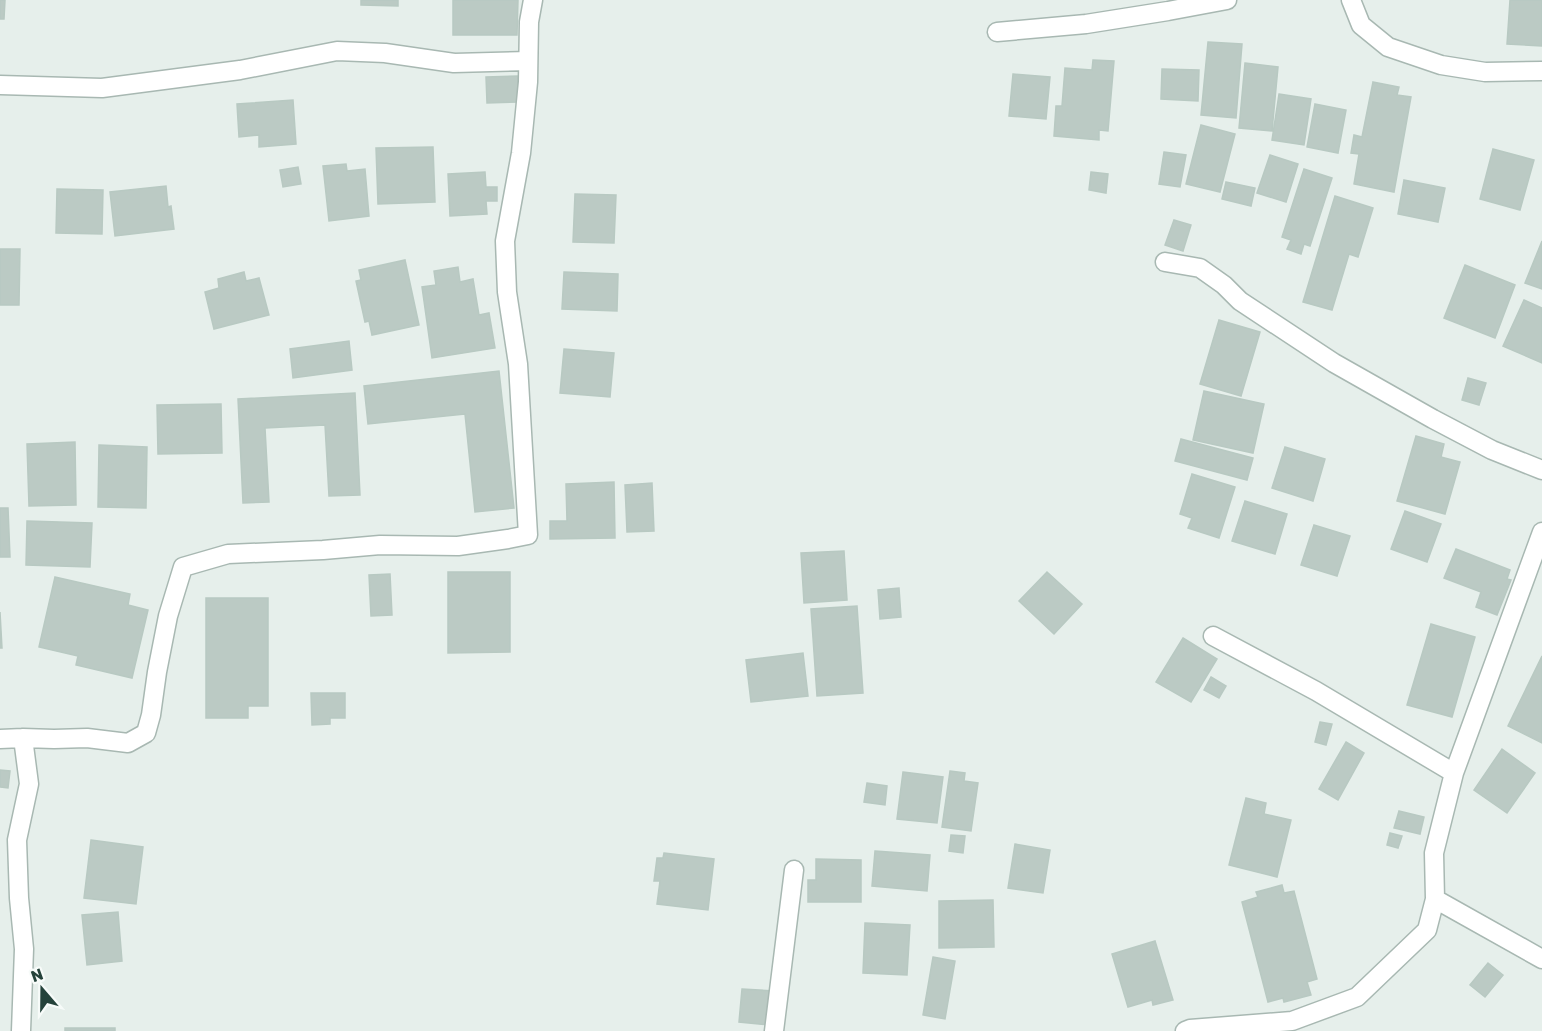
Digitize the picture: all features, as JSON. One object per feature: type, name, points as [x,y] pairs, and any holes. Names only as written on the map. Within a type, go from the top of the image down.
[{"type":"street","points":[[0,739],[87,738],[128,743],[146,733],[168,616],[183,567],[228,554],[380,545],[458,546],[528,535],[518,364],[507,292],[505,241],[521,153],[533,0]]},
{"type":"street","points":[[997,32],[1086,24],[1227,0]]},
{"type":"street","points":[[1351,0],[1361,25],[1388,47],[1441,65],[1485,72],[1542,71]]},
{"type":"street","points":[[0,85],[102,88],[240,70],[337,51],[385,52],[454,63],[528,61]]},
{"type":"street","points":[[1165,262],[1200,268],[1224,285],[1240,301],[1334,363],[1492,450],[1542,470]]},
{"type":"street","points":[[1185,1031],[1292,1021],[1357,997],[1427,930],[1435,899],[1434,854],[1454,773],[1542,532]]},
{"type":"street","points":[[1213,636],[1316,691],[1454,773]]},
{"type":"street","points":[[21,1031],[24,949],[17,840],[29,784],[23,738]]},
{"type":"street","points":[[774,1031],[794,870]]},
{"type":"street","points":[[1435,899],[1542,960]]},
{"type":"building","points":[[0,0],[5,0],[4,19],[0,19]]},
{"type":"building","points":[[361,0],[398,0],[398,6],[361,5]]},
{"type":"building","points":[[453,0],[518,0],[517,35],[453,35]]},
{"type":"building","points":[[1510,0],[1542,0],[1542,46],[1507,44]]},
{"type":"building","points":[[1208,42],[1242,44],[1236,118],[1201,115]]},
{"type":"building","points":[[1093,60],[1114,61],[1108,131],[1099,130],[1099,140],[1054,136],[1056,106],[1062,106],[1065,68],[1092,70]]},
{"type":"building","points":[[1245,63],[1278,67],[1272,131],[1239,128]]},
{"type":"building","points":[[1162,69],[1199,70],[1198,101],[1161,99]]},
{"type":"building","points":[[1013,74],[1050,77],[1046,119],[1009,116]]},
{"type":"building","points":[[518,76],[518,102],[487,103],[486,77]]},
{"type":"building","points":[[1373,82],[1399,87],[1397,95],[1411,97],[1394,192],[1354,184],[1359,154],[1351,153],[1354,135],[1362,137]]},
{"type":"building","points":[[1279,94],[1311,99],[1304,145],[1272,140]]},
{"type":"building","points":[[293,100],[296,144],[259,147],[259,135],[239,137],[237,104]]},
{"type":"building","points":[[1315,104],[1346,110],[1338,153],[1307,147]]},
{"type":"building","points":[[1201,125],[1235,134],[1220,192],[1186,184]]},
{"type":"building","points":[[433,147],[435,202],[378,204],[376,148]]},
{"type":"building","points":[[1493,149],[1534,160],[1520,210],[1480,199]]},
{"type":"building","points":[[1164,152],[1186,155],[1180,187],[1159,184]]},
{"type":"building","points":[[1270,155],[1298,164],[1286,202],[1257,193]]},
{"type":"building","points":[[346,164],[347,171],[365,169],[369,216],[329,221],[323,166]]},
{"type":"building","points":[[298,167],[301,184],[283,187],[280,170]]},
{"type":"building","points":[[1304,169],[1332,178],[1310,246],[1304,244],[1301,254],[1287,249],[1291,240],[1282,237]]},
{"type":"building","points":[[485,172],[486,187],[497,187],[497,201],[486,201],[487,214],[450,216],[448,174]]},
{"type":"building","points":[[1091,172],[1108,174],[1106,193],[1089,190]]},
{"type":"building","points":[[1404,180],[1445,188],[1438,222],[1398,214]]},
{"type":"building","points":[[1226,182],[1255,188],[1251,206],[1222,199]]},
{"type":"building","points":[[166,186],[168,207],[171,206],[174,229],[115,236],[110,192]]},
{"type":"building","points":[[57,189],[103,190],[102,234],[56,233]]},
{"type":"building","points":[[575,194],[616,195],[614,243],[573,242]]},
{"type":"building","points":[[1335,196],[1373,208],[1358,257],[1349,254],[1332,310],[1303,302]]},
{"type":"building","points":[[1174,220],[1191,225],[1183,251],[1165,245]]},
{"type":"building","points":[[1542,241],[1542,289],[1525,283]]},
{"type":"building","points":[[0,249],[20,249],[19,305],[0,305]]},
{"type":"building","points":[[405,260],[419,325],[372,335],[369,321],[365,322],[356,281],[361,280],[359,270]]},
{"type":"building","points":[[1465,265],[1515,285],[1495,338],[1444,318]]},
{"type":"building","points":[[458,267],[460,282],[473,279],[479,315],[489,313],[495,348],[432,358],[422,287],[436,285],[434,271]]},
{"type":"building","points":[[244,272],[246,281],[259,278],[269,315],[214,329],[205,292],[219,288],[218,279]]},
{"type":"building","points":[[564,272],[618,274],[617,311],[562,309]]},
{"type":"building","points":[[1524,300],[1542,308],[1542,363],[1503,346]]},
{"type":"building","points":[[1219,320],[1260,332],[1241,396],[1200,384]]},
{"type":"building","points":[[349,341],[352,370],[293,378],[290,349]]},
{"type":"building","points":[[564,349],[614,353],[610,397],[560,393]]},
{"type":"building","points":[[499,371],[514,508],[475,512],[465,414],[368,424],[364,386]]},
{"type":"building","points":[[1468,378],[1486,383],[1479,405],[1462,400]]},
{"type":"building","points":[[1204,391],[1264,404],[1253,453],[1193,440]]},
{"type":"building","points":[[355,393],[360,495],[329,496],[325,425],[265,428],[269,502],[243,503],[238,399]]},
{"type":"building","points":[[221,404],[222,453],[158,454],[157,405]]},
{"type":"building","points":[[1416,436],[1444,444],[1441,457],[1460,462],[1445,514],[1397,501]]},
{"type":"building","points":[[1181,439],[1253,458],[1247,480],[1175,461]]},
{"type":"building","points":[[75,442],[76,505],[29,506],[27,444]]},
{"type":"building","points":[[99,445],[147,447],[146,508],[98,507]]},
{"type":"building","points":[[1285,447],[1325,459],[1313,501],[1272,488]]},
{"type":"building","points":[[1192,474],[1235,487],[1219,538],[1188,528],[1192,518],[1180,514]]},
{"type":"building","points":[[614,482],[615,538],[550,539],[550,521],[567,521],[566,484]]},
{"type":"building","points":[[652,483],[654,531],[627,532],[625,485]]},
{"type":"building","points":[[1245,501],[1287,514],[1275,554],[1232,541]]},
{"type":"building","points":[[0,508],[8,508],[10,557],[0,557]]},
{"type":"building","points":[[1405,511],[1441,524],[1427,562],[1391,549]]},
{"type":"building","points":[[27,521],[92,523],[90,567],[26,565]]},
{"type":"building","points":[[1314,525],[1350,536],[1337,576],[1301,565]]},
{"type":"building","points":[[1456,549],[1510,570],[1507,579],[1511,580],[1497,615],[1476,607],[1481,592],[1444,578]]},
{"type":"building","points":[[844,551],[847,600],[804,603],[801,553]]},
{"type":"building","points":[[448,572],[510,572],[510,652],[448,653]]},
{"type":"building","points":[[1047,572],[1082,604],[1054,634],[1019,601]]},
{"type":"building","points":[[390,574],[392,615],[371,616],[369,575]]},
{"type":"building","points":[[55,577],[130,594],[128,605],[148,610],[132,678],[76,665],[78,656],[39,647]]},
{"type":"building","points":[[899,588],[901,617],[880,619],[878,590]]},
{"type":"building","points":[[206,598],[268,598],[268,706],[248,706],[248,718],[206,718]]},
{"type":"building","points":[[857,606],[863,693],[817,696],[811,609]]},
{"type":"building","points":[[0,612],[2,648],[0,648]]},
{"type":"building","points":[[1431,624],[1475,637],[1452,717],[1407,705]]},
{"type":"building","points":[[1183,638],[1217,659],[1191,702],[1156,682]]},
{"type":"building","points":[[803,653],[808,696],[751,702],[746,660]]},
{"type":"building","points":[[1542,656],[1542,743],[1508,726]]},
{"type":"building","points":[[1211,677],[1226,686],[1219,698],[1204,690]]},
{"type":"building","points":[[311,693],[345,693],[345,718],[330,718],[330,724],[312,725]]},
{"type":"building","points":[[1320,722],[1332,724],[1326,745],[1315,742]]},
{"type":"building","points":[[1346,742],[1364,753],[1338,800],[1319,789]]},
{"type":"building","points":[[1502,749],[1535,773],[1507,813],[1474,790]]},
{"type":"building","points":[[0,770],[10,771],[8,788],[0,787]]},
{"type":"building","points":[[950,771],[965,773],[964,781],[978,783],[971,831],[942,827]]},
{"type":"building","points":[[903,772],[943,777],[937,823],[897,819]]},
{"type":"building","points":[[867,783],[887,786],[885,805],[864,802]]},
{"type":"building","points":[[1246,798],[1266,803],[1264,814],[1291,820],[1277,877],[1229,865]]},
{"type":"building","points":[[1399,811],[1424,817],[1420,834],[1394,828]]},
{"type":"building","points":[[1390,833],[1402,836],[1398,848],[1387,845]]},
{"type":"building","points":[[951,835],[965,836],[963,853],[949,851]]},
{"type":"building","points":[[91,840],[143,847],[136,904],[84,898]]},
{"type":"building","points":[[1015,844],[1050,850],[1043,893],[1008,888]]},
{"type":"building","points":[[875,851],[930,855],[927,891],[872,886]]},
{"type":"building","points":[[664,853],[714,859],[708,910],[657,904],[660,881],[654,881],[657,858],[663,858]]},
{"type":"building","points":[[816,859],[861,860],[861,902],[808,902],[808,880],[816,880]]},
{"type":"building","points":[[1282,885],[1284,893],[1294,891],[1317,979],[1307,982],[1311,995],[1284,1002],[1283,998],[1268,1002],[1242,902],[1258,897],[1256,892]]},
{"type":"building","points":[[993,900],[994,947],[939,948],[939,901]]},
{"type":"building","points":[[118,912],[122,961],[87,965],[82,915]]},
{"type":"building","points":[[865,923],[910,925],[907,975],[863,973]]},
{"type":"building","points":[[1155,941],[1173,1000],[1153,1005],[1152,1000],[1128,1007],[1112,954]]},
{"type":"building","points":[[933,957],[955,961],[945,1019],[923,1015]]},
{"type":"building","points":[[1488,963],[1503,975],[1485,997],[1470,985]]},
{"type":"building","points":[[742,989],[774,991],[770,1025],[739,1022]]},
{"type":"building","points":[[65,1028],[115,1028],[115,1031],[65,1031]]}]
